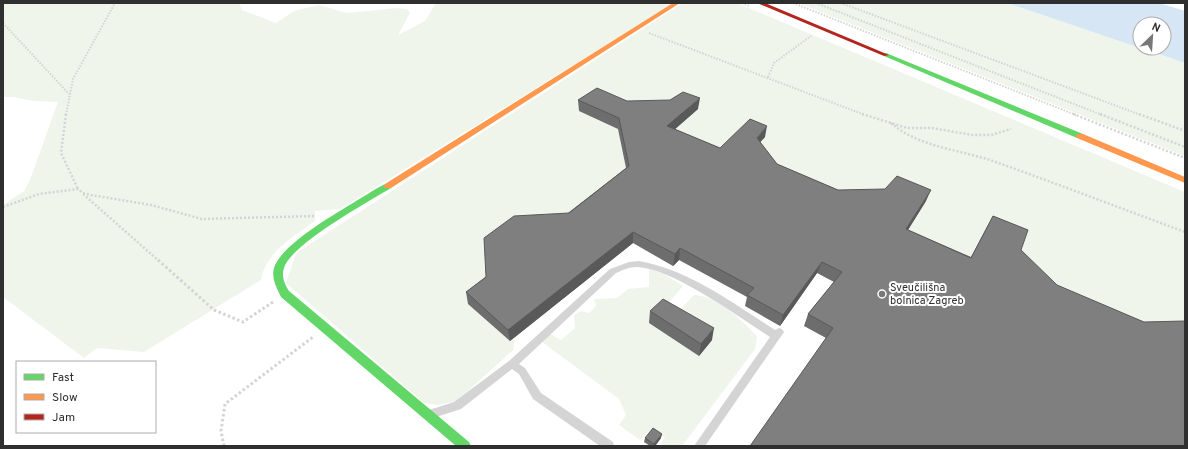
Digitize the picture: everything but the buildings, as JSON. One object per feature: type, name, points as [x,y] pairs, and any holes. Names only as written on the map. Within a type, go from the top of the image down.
[{"type":"street","points":[[465,446],[285,294],[279,280],[279,266],[291,251],[308,237],[677,3]]},
{"type":"street","points":[[760,3],[1185,180]]},
{"type":"lane","points":[[426,414],[457,406],[512,364],[613,271],[621,266],[639,264],[658,267],[675,275],[777,334],[699,446]]},
{"type":"lane","points":[[512,364],[522,371],[537,396],[609,446]]},
{"type":"path","points":[[115,3],[73,78],[61,153],[78,189],[214,310],[243,322],[285,294]]},
{"type":"path","points":[[793,3],[1185,158]]},
{"type":"path","points":[[816,3],[1185,147]]},
{"type":"path","points":[[842,3],[1185,131]]},
{"type":"path","points":[[3,23],[30,54],[70,94]]},
{"type":"path","points":[[637,28],[768,77],[871,118],[909,128],[922,127],[980,136],[1000,134],[1011,129]]},
{"type":"path","points":[[768,77],[774,63],[814,34]]},
{"type":"path","points":[[890,123],[900,133],[920,142],[963,151],[1185,232]]},
{"type":"path","points":[[3,207],[28,197],[52,190],[78,189]]},
{"type":"path","points":[[83,193],[151,205],[202,219],[318,216]]},
{"type":"path","points":[[224,446],[222,443],[222,426],[225,404],[324,328]]},
{"type":"shaded area","points":[[3,3],[239,3],[242,10],[276,23],[294,11],[319,5],[347,13],[397,8],[407,9],[410,13],[398,35],[425,21],[436,3],[674,3],[340,209],[315,211],[315,221],[274,253],[264,270],[261,280],[144,352],[97,348],[84,358],[3,297],[3,205],[24,191],[30,180],[58,102],[3,97]]},
{"type":"shaded area","points":[[683,3],[737,3],[1185,192],[1185,333],[1133,333],[965,269],[901,241],[926,202],[834,201],[718,160],[666,137],[698,109],[628,134],[620,140],[626,168],[469,304],[510,341],[515,340],[513,350],[457,401],[438,405],[424,403],[286,283],[296,253]]},
{"type":"shaded area","points":[[798,3],[1007,3],[1132,45],[1132,56],[1164,56],[1185,63],[1185,156]]},
{"type":"shaded area","points":[[649,268],[665,275],[683,286],[662,311],[699,356],[712,340],[673,317],[694,295],[703,296],[720,304],[736,316],[757,336],[755,349],[682,446],[664,446],[660,444],[665,438],[652,429],[640,440],[619,425],[626,415],[619,399],[542,342],[550,334],[561,340],[575,328],[574,315],[581,311],[589,313],[596,306],[594,299],[617,298],[628,289],[649,287]]},
{"type":"water","points":[[1007,3],[1159,3],[1185,11],[1185,63],[1164,56],[1172,56],[1172,16],[1132,16],[1132,45]]},
{"type":"traffic: fast","points":[[886,55],[1080,136]]},
{"type":"traffic: fast","points":[[388,186],[329,222],[299,244],[287,255],[280,265],[278,272],[279,280],[285,294],[465,446]]},
{"type":"traffic: slow","points":[[388,186],[677,3]]},
{"type":"traffic: slow","points":[[1080,136],[1185,180]]},
{"type":"traffic: jam","points":[[760,3],[886,55]]},
{"type":"place","name":"Sveučilišna bolnica Zagreb","points":[[882,294]]}]
